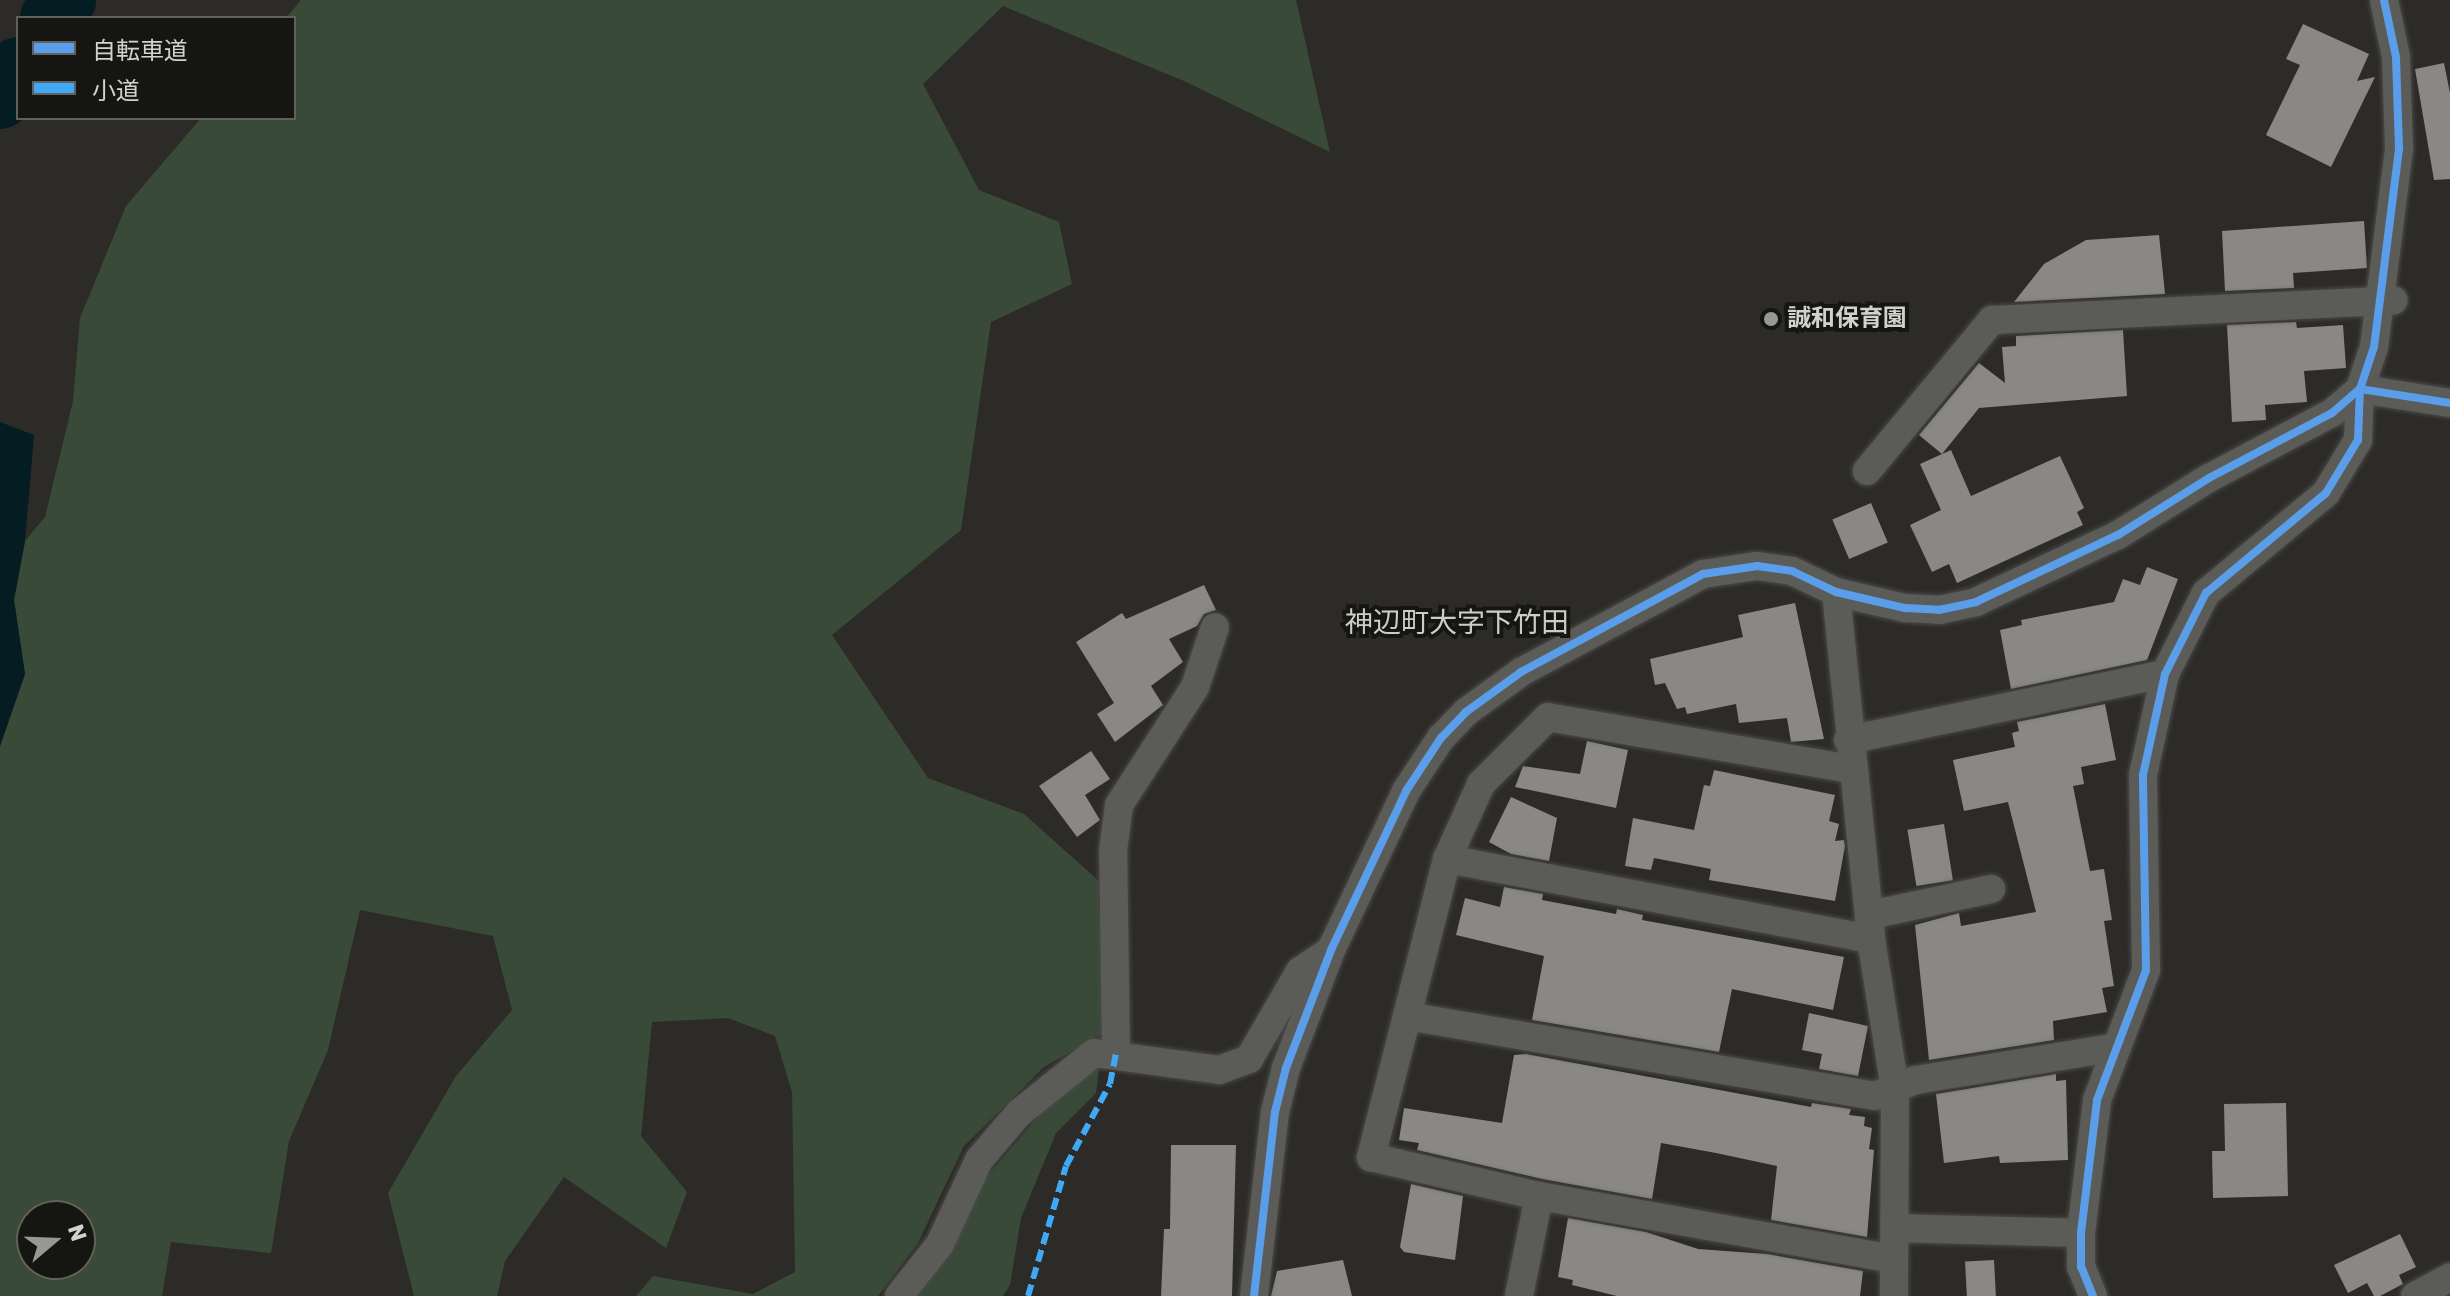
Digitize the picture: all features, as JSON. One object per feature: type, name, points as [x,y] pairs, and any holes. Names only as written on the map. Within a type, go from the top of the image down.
[{"type":"street","points":[[2093,1296],[2081,1267],[2081,1233],[2097,1100],[2146,970],[2143,775],[2165,674],[2206,593],[2326,493],[2358,440],[2360,389],[2388,300],[2399,148],[2396,57],[2384,0]]},
{"type":"street","points":[[1867,471],[1992,320],[2388,300]]},
{"type":"street","points":[[1254,1296],[1275,1112],[1286,1068],[1331,950],[1406,791],[1441,738],[1521,672],[1703,574],[1757,566],[1792,571],[1836,592],[1905,608],[1939,610],[1976,602],[2118,535],[2209,478],[2332,413],[2360,389],[2450,403]]},
{"type":"street","points":[[1836,592],[1851,769],[1870,927],[1895,1089],[1894,1296]]},
{"type":"street","points":[[1116,1054],[1113,851],[1119,805],[1195,687],[1215,627]]},
{"type":"street","points":[[1848,740],[2165,674]]},
{"type":"street","points":[[1851,769],[1548,717],[1481,784],[1447,859],[1371,1157],[1539,1196],[1893,1259]]},
{"type":"street","points":[[1447,859],[1870,927],[1991,889]]},
{"type":"street","points":[[899,1296],[940,1244],[979,1160],[1019,1113],[1094,1053],[1219,1070],[1249,1059],[1300,971],[1331,950]]},
{"type":"street","points":[[1407,1016],[1874,1096],[1916,1080],[2117,1047]]},
{"type":"street","points":[[1519,1296],[1539,1196]]},
{"type":"street","points":[[1896,1228],[2081,1233]]},
{"type":"street","points":[[2415,1296],[2450,1277]]},
{"type":"green space","points":[[301,0],[1296,0],[1330,152],[1184,81],[1003,6],[923,84],[979,190],[1059,222],[1072,284],[991,322],[961,530],[832,635],[928,778],[1024,814],[1099,881],[1102,1034],[1044,1067],[964,1146],[918,1243],[878,1296],[636,1296],[653,1276],[753,1294],[795,1272],[792,1092],[775,1036],[728,1018],[652,1022],[641,1136],[687,1192],[666,1248],[564,1177],[505,1261],[497,1296],[414,1296],[388,1193],[456,1076],[512,1010],[493,936],[360,910],[328,1050],[289,1141],[271,1253],[171,1242],[162,1296],[0,1296],[0,746],[25,674],[14,600],[25,541],[45,517],[73,401],[80,318],[126,206],[199,120],[296,120],[296,16],[288,16]]},
{"type":"green space","points":[[1100,1060],[1096,1093],[1056,1133],[1021,1218],[1010,1285],[1003,1296],[915,1296],[985,1179],[1041,1113]]},
{"type":"water","points":[[0,422],[34,435],[25,541],[14,600],[25,674],[0,746]]},
{"type":"building","points":[[2303,24],[2369,54],[2357,81],[2375,77],[2331,167],[2266,135],[2300,65],[2286,59]]},
{"type":"building","points":[[2444,63],[2450,93],[2450,179],[2434,180],[2415,69]]},
{"type":"building","points":[[2364,221],[2367,268],[2293,273],[2294,288],[2225,291],[2222,231]]},
{"type":"building","points":[[2159,235],[2165,294],[2014,302],[2044,264],[2086,240]]},
{"type":"building","points":[[2296,322],[2297,328],[2343,325],[2346,368],[2304,371],[2307,402],[2265,405],[2266,420],[2232,422],[2227,325]]},
{"type":"building","points":[[2123,330],[2127,396],[1979,408],[1942,454],[1919,435],[1979,363],[2005,383],[2002,347],[2016,346],[2016,336]]},
{"type":"building","points":[[1951,450],[1971,496],[2060,456],[2084,508],[2077,512],[2083,525],[1957,583],[1949,564],[1932,572],[1910,525],[1941,510],[1920,464]]},
{"type":"building","points":[[1871,503],[1888,543],[1849,559],[1832,519]]},
{"type":"building","points":[[2147,567],[2178,579],[2147,660],[2011,689],[2000,630],[2022,625],[2021,620],[2114,602],[2123,579],[2140,585]]},
{"type":"building","points":[[1204,585],[1216,610],[1204,614],[1197,626],[1169,639],[1183,662],[1151,686],[1163,705],[1115,742],[1097,714],[1114,703],[1076,642],[1122,613],[1126,619]]},
{"type":"building","points":[[1795,603],[1824,739],[1791,742],[1787,718],[1739,723],[1736,704],[1687,714],[1685,707],[1677,709],[1665,683],[1655,685],[1650,659],[1743,637],[1738,615]]},
{"type":"building","points":[[2105,704],[2116,760],[2081,767],[2084,784],[2073,786],[2090,871],[2104,869],[2112,920],[2104,921],[2114,986],[2102,988],[2107,1012],[2053,1021],[2054,1040],[1929,1060],[1915,925],[1959,913],[1961,926],[2036,912],[2008,802],[1964,811],[1953,760],[2015,747],[2012,733],[2019,731],[2017,722]]},
{"type":"building","points":[[1587,741],[1628,750],[1616,808],[1515,787],[1523,766],[1580,774]]},
{"type":"building","points":[[1091,751],[1110,779],[1085,795],[1100,820],[1077,837],[1039,786]]},
{"type":"building","points":[[1714,770],[1835,795],[1829,821],[1839,824],[1835,841],[1844,840],[1845,846],[1835,901],[1709,880],[1711,869],[1654,858],[1651,870],[1625,866],[1633,818],[1694,830],[1704,785],[1710,786]]},
{"type":"building","points":[[1511,797],[1557,818],[1549,861],[1511,854],[1489,842]]},
{"type":"building","points":[[1944,824],[1953,880],[1916,886],[1907,830]]},
{"type":"building","points":[[1504,887],[1543,894],[1542,900],[1616,914],[1617,909],[1643,915],[1642,920],[1844,957],[1833,1010],[1732,989],[1719,1052],[1532,1020],[1544,956],[1456,935],[1465,898],[1500,907]]},
{"type":"building","points":[[1809,1013],[1868,1026],[1858,1076],[1819,1069],[1822,1054],[1802,1050]]},
{"type":"building","points":[[1526,1054],[1811,1107],[1812,1103],[1851,1109],[1849,1115],[1865,1117],[1864,1126],[1872,1128],[1869,1149],[1874,1150],[1867,1237],[1771,1220],[1777,1166],[1716,1153],[1661,1143],[1652,1199],[1542,1179],[1417,1150],[1419,1143],[1399,1140],[1404,1108],[1502,1123],[1514,1055]]},
{"type":"building","points":[[2056,1074],[2056,1081],[2066,1080],[2068,1160],[2000,1163],[1999,1156],[1944,1163],[1936,1094]]},
{"type":"building","points":[[2286,1103],[2288,1196],[2213,1198],[2212,1151],[2225,1151],[2224,1104]]},
{"type":"building","points":[[1171,1145],[1236,1145],[1232,1296],[1161,1296],[1164,1229],[1170,1229]]},
{"type":"building","points":[[1411,1184],[1463,1196],[1455,1260],[1404,1252],[1400,1247]]},
{"type":"building","points":[[1568,1218],[1646,1232],[1698,1249],[1767,1254],[1863,1271],[1860,1296],[1617,1296],[1572,1285],[1573,1280],[1558,1277]]},
{"type":"building","points":[[2400,1234],[2416,1267],[2399,1275],[2403,1284],[2380,1296],[2374,1296],[2367,1283],[2348,1293],[2334,1265]]},
{"type":"building","points":[[1343,1260],[1352,1296],[1271,1296],[1277,1271]]},
{"type":"building","points":[[1994,1260],[1996,1296],[1967,1296],[1965,1262]]},
{"type":"waterway","points":[[53,16],[64,0]]},
{"type":"waterway","points":[[0,97],[16,72]]},
{"type":"marked path","points":[[1028,1296],[1066,1166],[1110,1084],[1116,1054]]},
{"type":"cycle path","points":[[1254,1296],[1275,1112],[1286,1068],[1331,950],[1406,791],[1441,738],[1466,712],[1521,672],[1703,574],[1757,566],[1792,571],[1836,592],[1905,608],[1939,610],[1976,602],[2118,535],[2209,478],[2332,413],[2360,389],[2374,347],[2399,148],[2396,57],[2384,0]]},
{"type":"cycle path","points":[[2093,1296],[2081,1267],[2081,1233],[2097,1100],[2146,970],[2143,775],[2165,674],[2206,593],[2326,493],[2358,440],[2360,389],[2450,403]]},
{"type":"place","name":"誠和保育園","points":[[1771,319]]},
{"type":"district","name":"神辺町大字下竹田","points":[[1457,623]]}]
